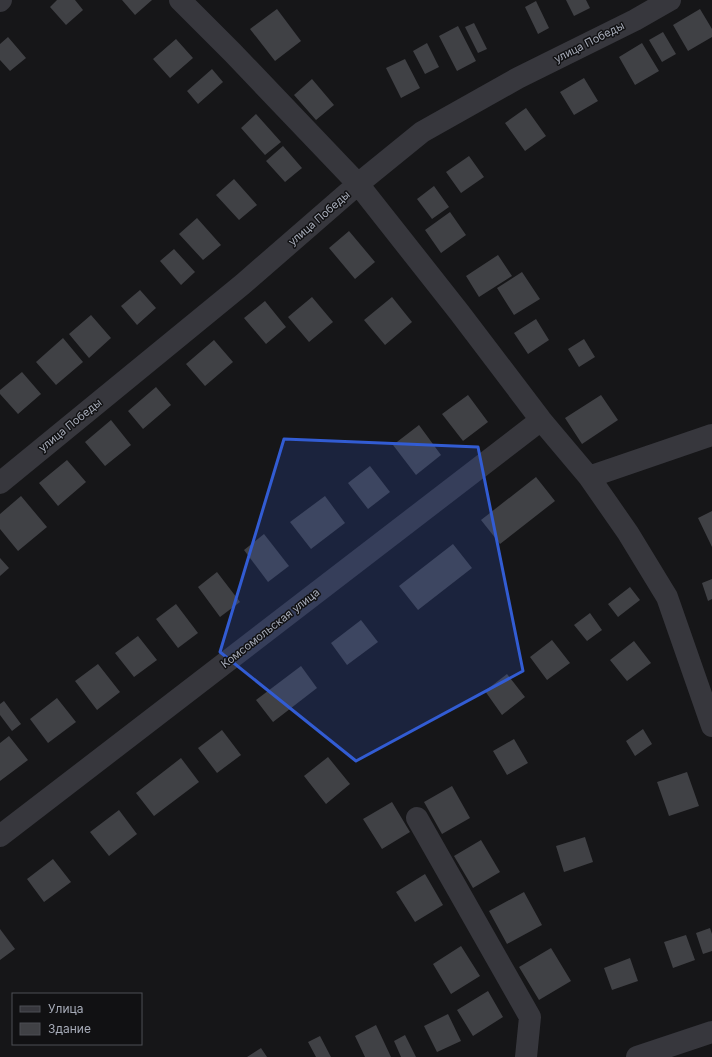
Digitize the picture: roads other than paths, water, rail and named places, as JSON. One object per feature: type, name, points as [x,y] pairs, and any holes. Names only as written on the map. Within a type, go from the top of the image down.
[{"type":"street","points":[[180,0],[233,53],[358,184],[459,312],[541,420],[589,477],[628,533],[667,597],[712,726]]},
{"type":"street","name":"улица Победы","points":[[0,483],[243,284],[358,184],[422,132],[518,78],[635,20],[670,0]]},
{"type":"street","name":"Комсомольская улица","points":[[0,836],[541,420]]},
{"type":"street","points":[[589,477],[712,435]]},
{"type":"street","points":[[417,818],[530,1017],[526,1057]]},
{"type":"street","points":[[637,1057],[712,1032]]}]
